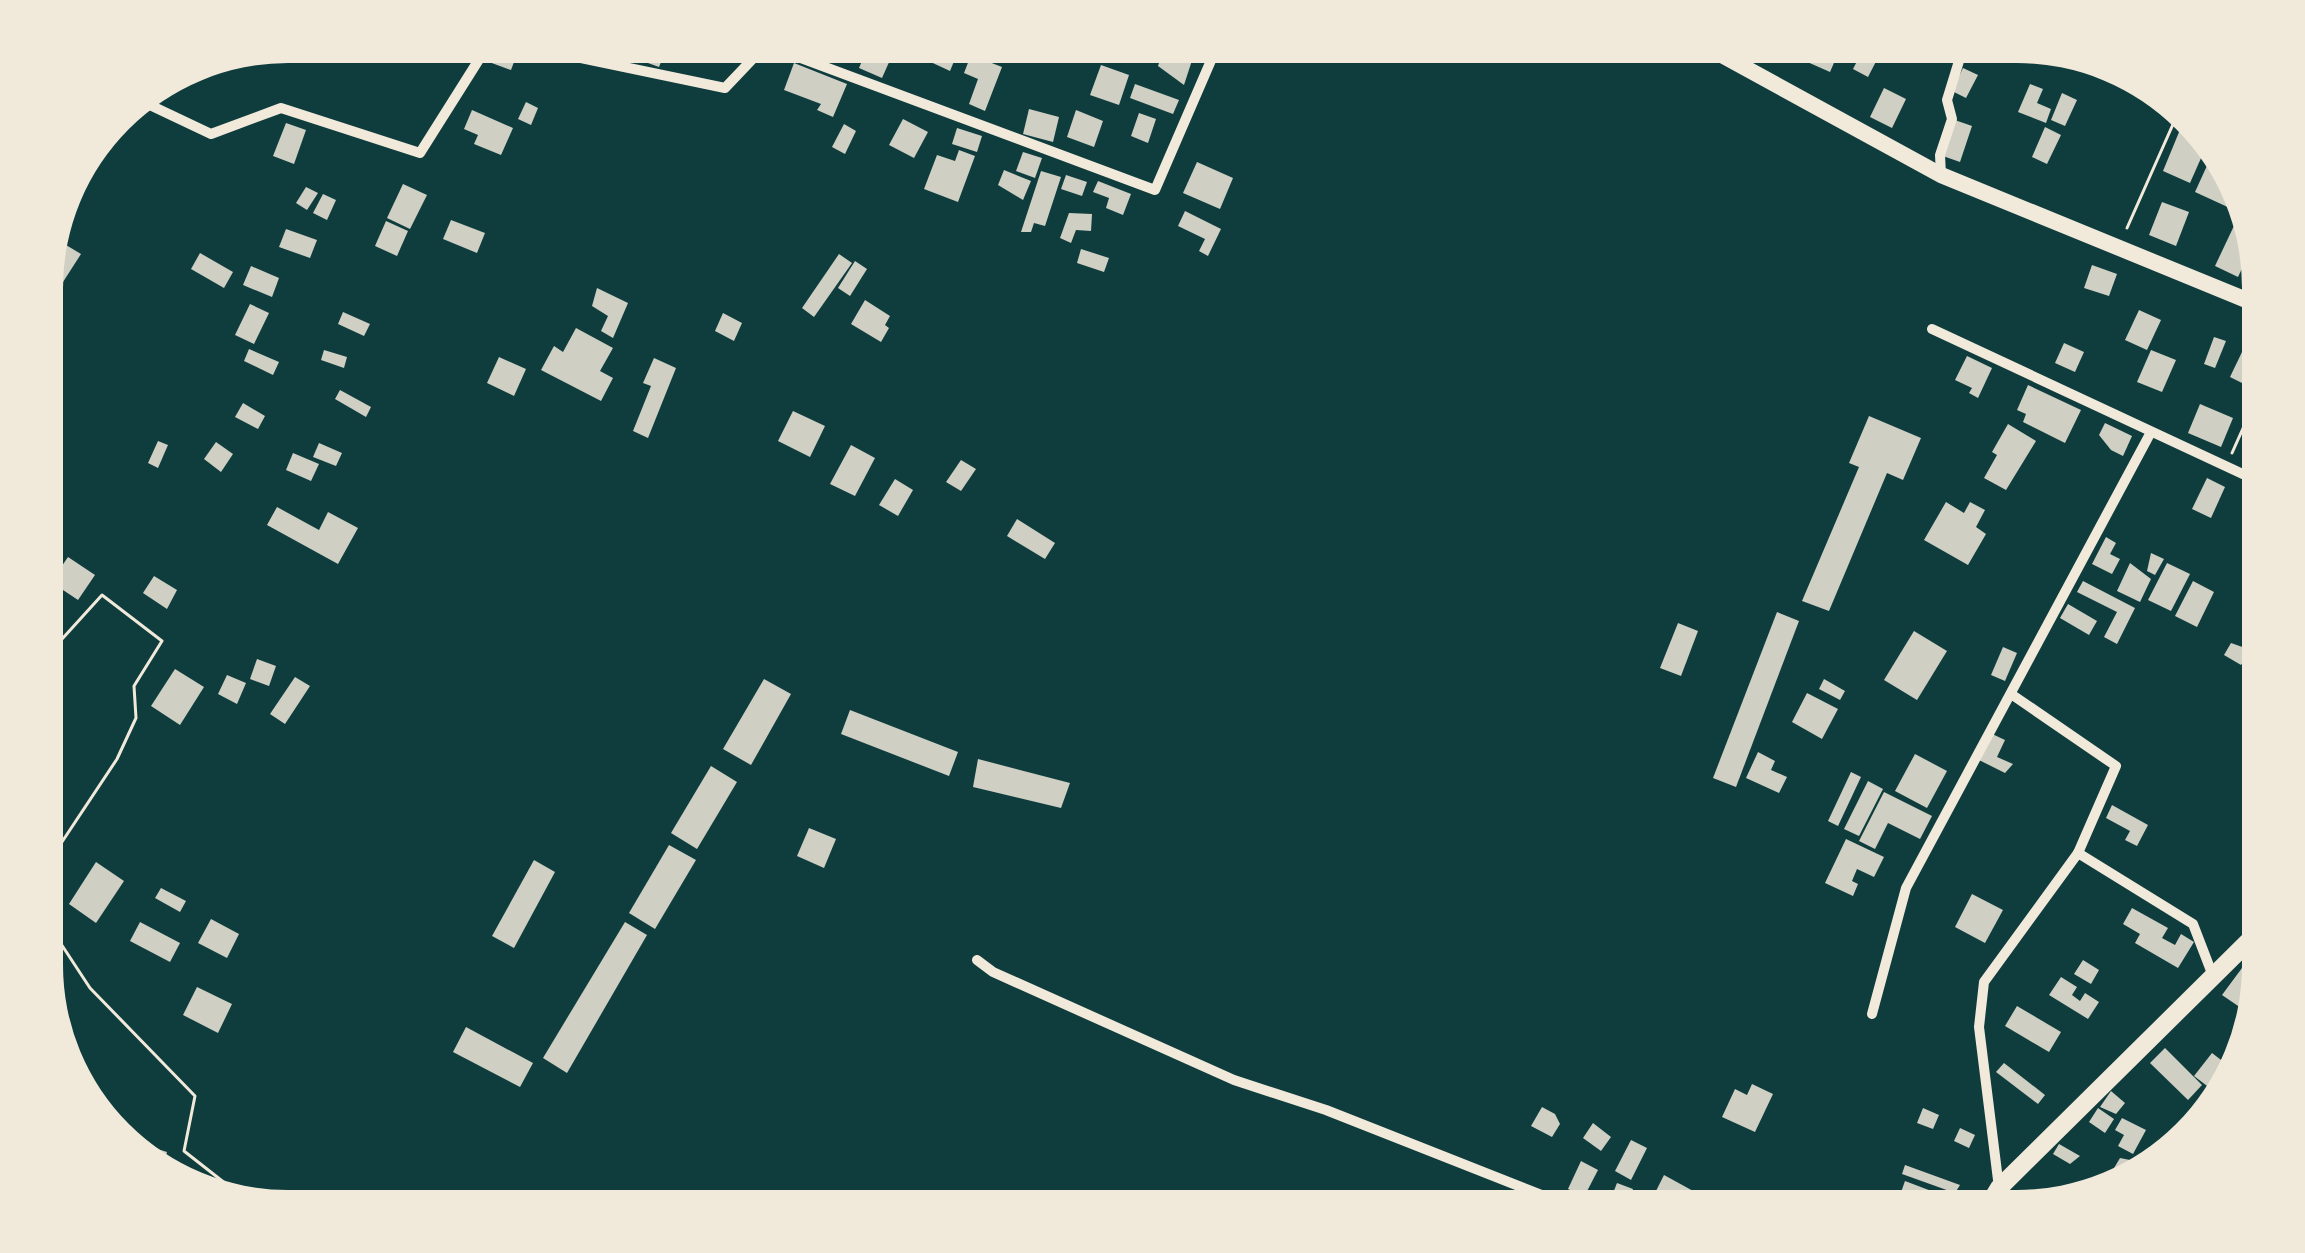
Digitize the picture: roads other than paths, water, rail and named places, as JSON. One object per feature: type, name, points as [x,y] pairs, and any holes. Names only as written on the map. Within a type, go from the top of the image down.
[{"type":"main road","points":[[1736,63],[1941,175],[2242,298]]},
{"type":"main road","points":[[1999,1188],[2242,947]]},
{"type":"street","points":[[155,107],[211,134],[281,108],[420,153],[477,63]]},
{"type":"street","points":[[605,63],[725,88],[749,63]]},
{"type":"street","points":[[814,63],[1155,190],[1210,63]]},
{"type":"street","points":[[1941,175],[1940,155],[1952,119],[1946,100],[1959,63]]},
{"type":"street","points":[[1932,329],[2242,474]]},
{"type":"street","points":[[1872,1014],[1906,888],[2151,432]]},
{"type":"street","points":[[1999,1188],[1979,1027],[1984,982],[2078,853],[2116,766],[2011,694]]},
{"type":"street","points":[[2078,853],[2193,924],[2213,976]]},
{"type":"street","points":[[977,960],[993,972],[1234,1080],[1326,1110],[1531,1190]]}]
